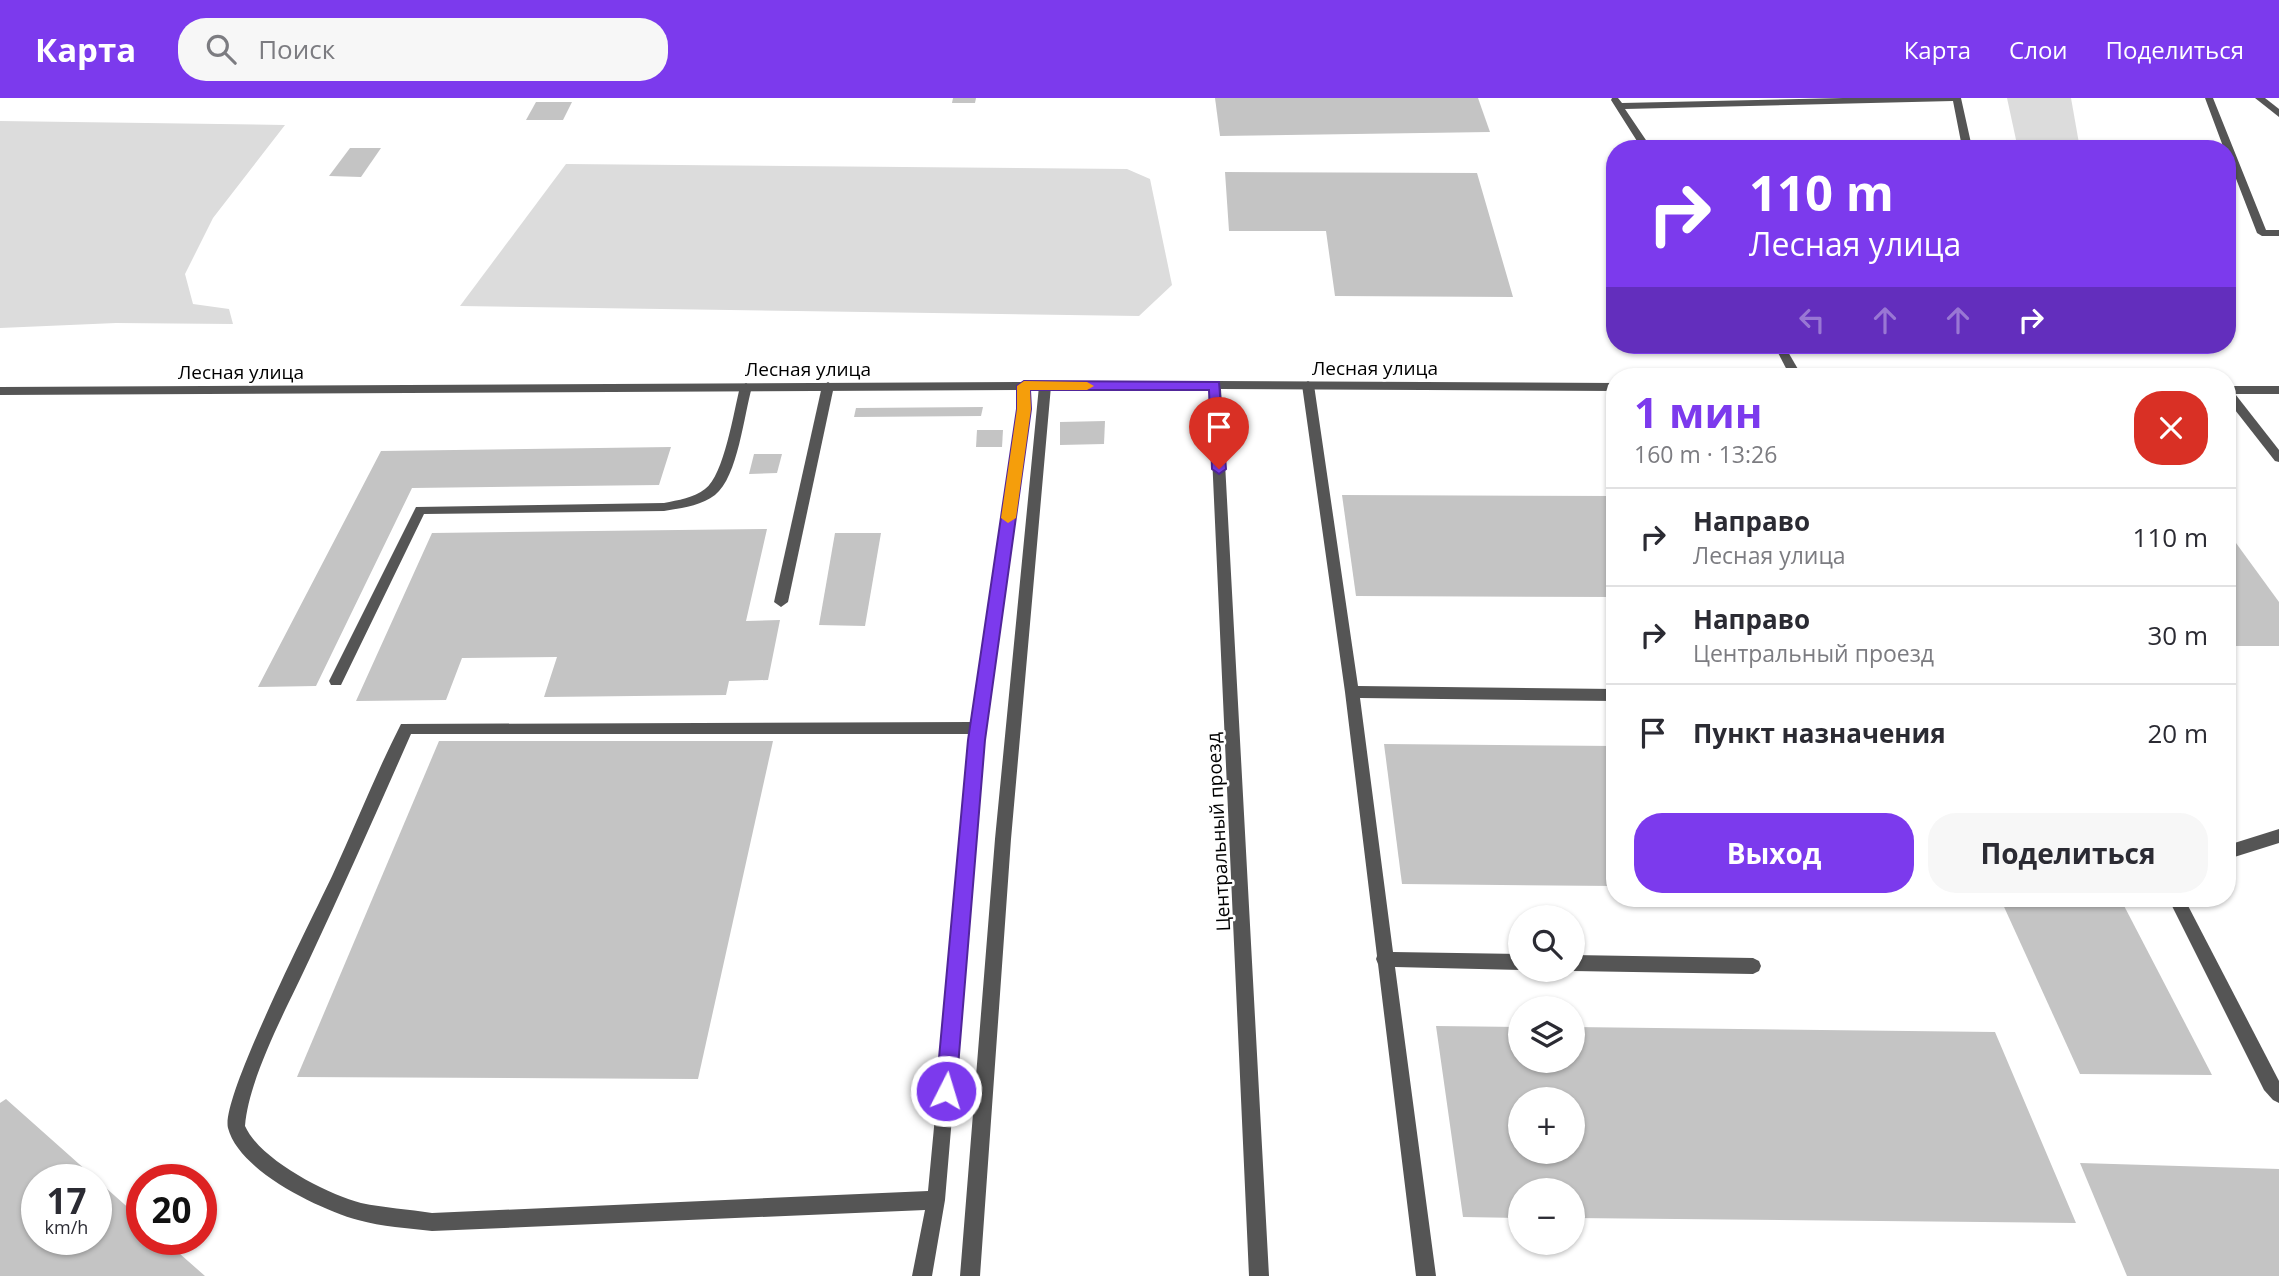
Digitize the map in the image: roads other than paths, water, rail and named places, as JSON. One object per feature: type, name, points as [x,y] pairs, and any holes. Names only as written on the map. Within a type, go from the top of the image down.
[{"type":"street","points":[[1616,102],[1957,98],[1965,140]]},
{"type":"street","points":[[2209,98],[2225,140]]},
{"type":"street","points":[[2259,98],[2279,114]]},
{"type":"street","points":[[1616,102],[1641,140]]},
{"type":"street","points":[[2236,167],[2262,233],[2279,233]]},
{"type":"street","name":"Лесная улица","points":[[0,391],[1215,385],[1606,387]]},
{"type":"street","name":"Центральный проезд","points":[[1215,385],[1259,1276]]},
{"type":"street","points":[[1308,385],[1352,692],[1426,1276]]},
{"type":"street","points":[[781,602],[828,386]]},
{"type":"street","points":[[922,1276],[936,1200],[979,728],[1024,409],[1024,386]]},
{"type":"street","points":[[970,1276],[1003,839],[1045,386]]},
{"type":"street","points":[[336,681],[420,510],[664,507],[691,502],[713,489],[722,476],[746,387]]},
{"type":"street","points":[[2236,392],[2279,390]]},
{"type":"street","points":[[2236,402],[2279,458]]},
{"type":"street","points":[[1352,692],[1606,695]]},
{"type":"street","points":[[936,1200],[432,1222],[351,1209],[311,1189],[282,1173],[253,1152],[239,1134],[235,1121],[258,1056],[406,728],[979,728]]},
{"type":"street","points":[[2236,849],[2279,836]]},
{"type":"street","points":[[2181,907],[2270,1084],[2279,1094]]},
{"type":"street","points":[[1384,959],[1508,962]]},
{"type":"street","points":[[1585,963],[1753,966]]}]
